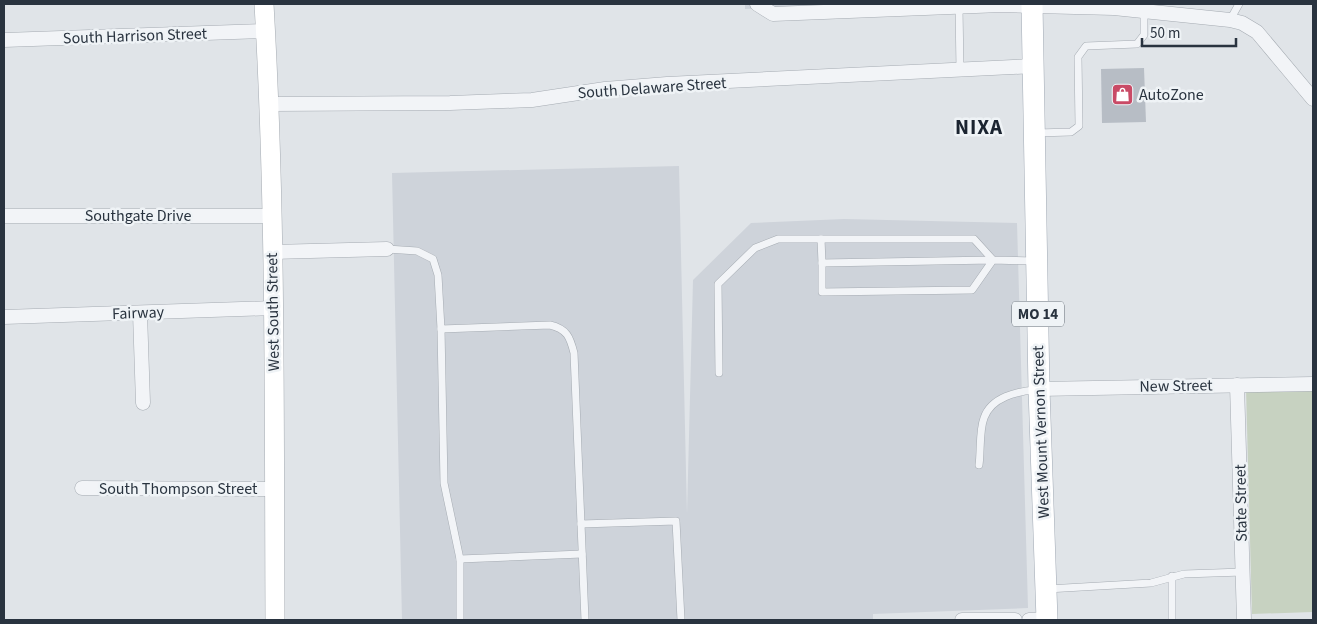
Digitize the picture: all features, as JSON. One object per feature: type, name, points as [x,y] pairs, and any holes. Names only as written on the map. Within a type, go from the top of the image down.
[{"type":"main road","name":"West Mount Vernon Street","points":[[1032,6],[1039,389],[1046,589],[1041,620]]},
{"type":"street","name":"West South Street","points":[[264,4],[270,104],[275,620]]},
{"type":"street","points":[[757,4],[773,14],[1001,5],[1078,6],[1144,10],[1176,8],[1246,24],[1262,38],[1313,100]]},
{"type":"street","name":"South Harrison Street","points":[[4,40],[266,31]]},
{"type":"street","name":"South Delaware Street","points":[[270,104],[450,103],[532,100],[605,89],[667,84],[1034,66]]},
{"type":"street","name":"Southgate Drive","points":[[4,216],[272,216]]},
{"type":"street","points":[[272,252],[387,250]]},
{"type":"street","name":"Fairway","points":[[4,317],[273,308]]},
{"type":"street","points":[[140,313],[143,403]]},
{"type":"street","name":"New Street","points":[[1039,389],[1313,384]]},
{"type":"street","name":"State Street","points":[[1237,385],[1244,620]]},
{"type":"street","name":"South Thompson Street","points":[[82,488],[275,489]]},
{"type":"street","points":[[962,620],[1015,620]]},
{"type":"lane","points":[[1230,20],[1240,4]]},
{"type":"lane","points":[[959,7],[960,70]]},
{"type":"lane","points":[[1034,133],[1071,132],[1079,126],[1078,57],[1086,46],[1136,44],[1144,35],[1144,10]]},
{"type":"lane","points":[[719,373],[718,284],[755,248],[778,239],[974,239],[994,260]]},
{"type":"lane","points":[[821,239],[822,292],[972,290],[994,260]]},
{"type":"lane","points":[[387,250],[417,251],[433,259],[438,275],[444,483],[460,558],[460,620]]},
{"type":"lane","points":[[822,263],[1037,261]]},
{"type":"lane","points":[[441,330],[550,325],[560,327],[567,332],[574,353],[585,620]]},
{"type":"lane","points":[[980,465],[984,418],[994,405],[1018,392],[1039,389]]},
{"type":"lane","points":[[581,524],[676,521],[681,620]]},
{"type":"lane","points":[[460,558],[582,554]]},
{"type":"lane","points":[[1046,589],[1151,583],[1172,576],[1243,572]]},
{"type":"lane","points":[[1172,576],[1172,620]]},
{"type":"shaded area","points":[[745,4],[878,4],[745,9]]},
{"type":"shaded area","points":[[679,166],[687,514],[693,280],[751,223],[844,219],[1017,223],[1028,608],[873,614],[873,620],[402,620],[392,173]]},
{"type":"green space","points":[[1246,388],[1313,388],[1313,612],[1252,614]]},
{"type":"building","name":"AutoZone","points":[[1144,68],[1146,122],[1102,123],[1101,69]]},
{"type":"place","name":"AutoZone","points":[[1123,95]]},
{"type":"district","name":"NIXA","points":[[979,127]]}]
